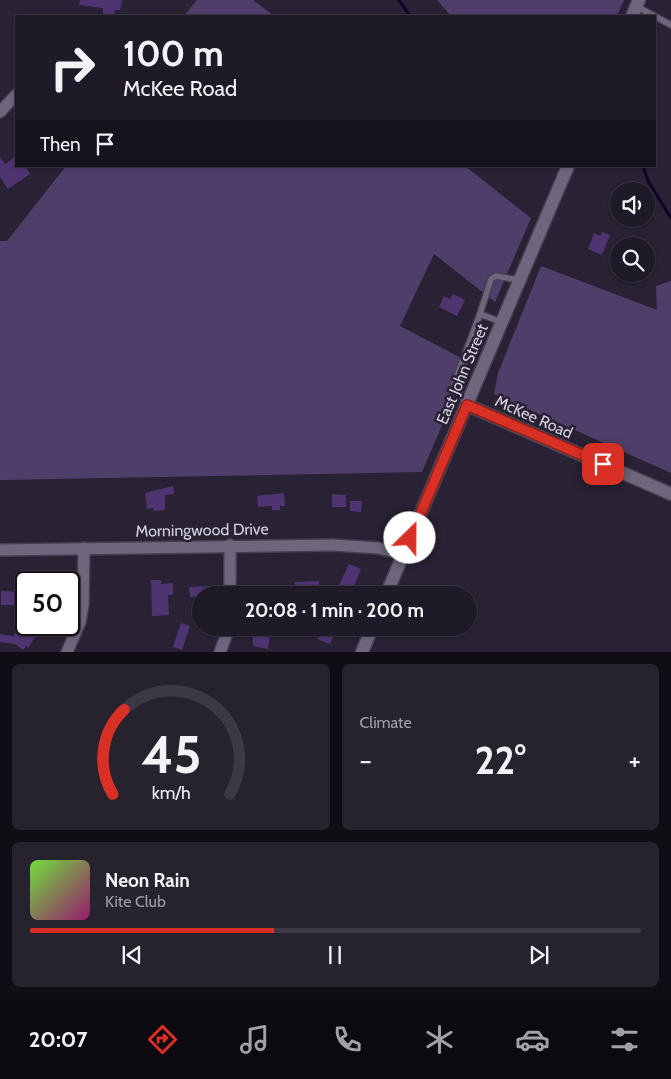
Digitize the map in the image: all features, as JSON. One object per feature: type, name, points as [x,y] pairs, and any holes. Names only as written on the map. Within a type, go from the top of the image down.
[{"type":"main road","name":"East John Street","points":[[390,586],[568,167]]},
{"type":"main road","name":"McKee Road","points":[[467,405],[671,494]]},
{"type":"main road","points":[[362,652],[369,636]]},
{"type":"street","points":[[0,112],[15,96]]},
{"type":"street","points":[[230,545],[230,586]]},
{"type":"street","name":"Morningwood Drive","points":[[0,550],[230,545],[333,545],[378,548],[404,554]]},
{"type":"street","points":[[67,652],[82,614],[84,548]]},
{"type":"street","points":[[220,652],[226,636]]},
{"type":"lane","points":[[636,7],[652,15]]},
{"type":"lane","points":[[656,17],[671,25]]},
{"type":"lane","points":[[467,405],[454,384],[491,279],[496,276],[520,280]]},
{"type":"lane","points":[[480,314],[501,322]]},
{"type":"shaded area","points":[[197,0],[253,0],[273,15],[185,15]]},
{"type":"shaded area","points":[[437,0],[624,0],[617,15],[450,15]]},
{"type":"shaded area","points":[[65,167],[466,167],[531,218],[495,302],[434,254],[400,326],[469,362],[422,472],[0,480],[0,241],[7,241]]},
{"type":"shaded area","points":[[541,266],[657,310],[656,286],[671,281],[671,473],[494,394],[498,373]]},
{"type":"building","points":[[80,0],[122,0],[120,10],[115,10],[114,15],[103,15],[103,8],[79,5]]},
{"type":"building","points":[[0,157],[5,164],[15,157],[15,167],[26,167],[30,174],[8,189],[0,177]]},
{"type":"building","points":[[602,232],[610,235],[602,255],[588,249],[594,233],[600,236]]},
{"type":"building","points":[[453,294],[465,300],[457,316],[439,307],[444,296],[450,299]]},
{"type":"building","points":[[173,486],[174,494],[165,495],[165,510],[153,511],[153,508],[147,509],[145,493]]},
{"type":"building","points":[[284,493],[285,506],[280,506],[280,510],[272,510],[272,506],[258,507],[257,496]]},
{"type":"building","points":[[332,494],[346,495],[346,507],[332,507]]},
{"type":"building","points":[[350,501],[362,501],[361,512],[350,511]]},
{"type":"building","points":[[349,564],[361,569],[354,586],[338,586]]},
{"type":"building","points":[[151,580],[161,580],[161,584],[173,583],[173,595],[168,595],[169,615],[152,616]]},
{"type":"building","points":[[319,581],[319,586],[295,586],[295,582]]},
{"type":"building","points":[[189,587],[192,587],[192,597],[190,597]]},
{"type":"building","points":[[1,591],[15,592],[15,605],[1,605]]},
{"type":"building","points":[[181,623],[190,626],[182,650],[173,647]]},
{"type":"building","points":[[0,634],[13,636],[15,634],[15,636],[23,636],[25,638],[26,636],[36,636],[28,648],[26,646],[23,650],[15,644],[0,642]]},
{"type":"building","points":[[253,636],[270,636],[268,649],[253,646]]},
{"type":"building","points":[[319,636],[334,636],[330,644],[317,639]]},
{"type":"waterway","points":[[399,0],[409,15]]},
{"type":"waterway","points":[[643,167],[648,181],[671,218]]},
{"type":"route","points":[[410,538],[467,405],[603,464]]}]
